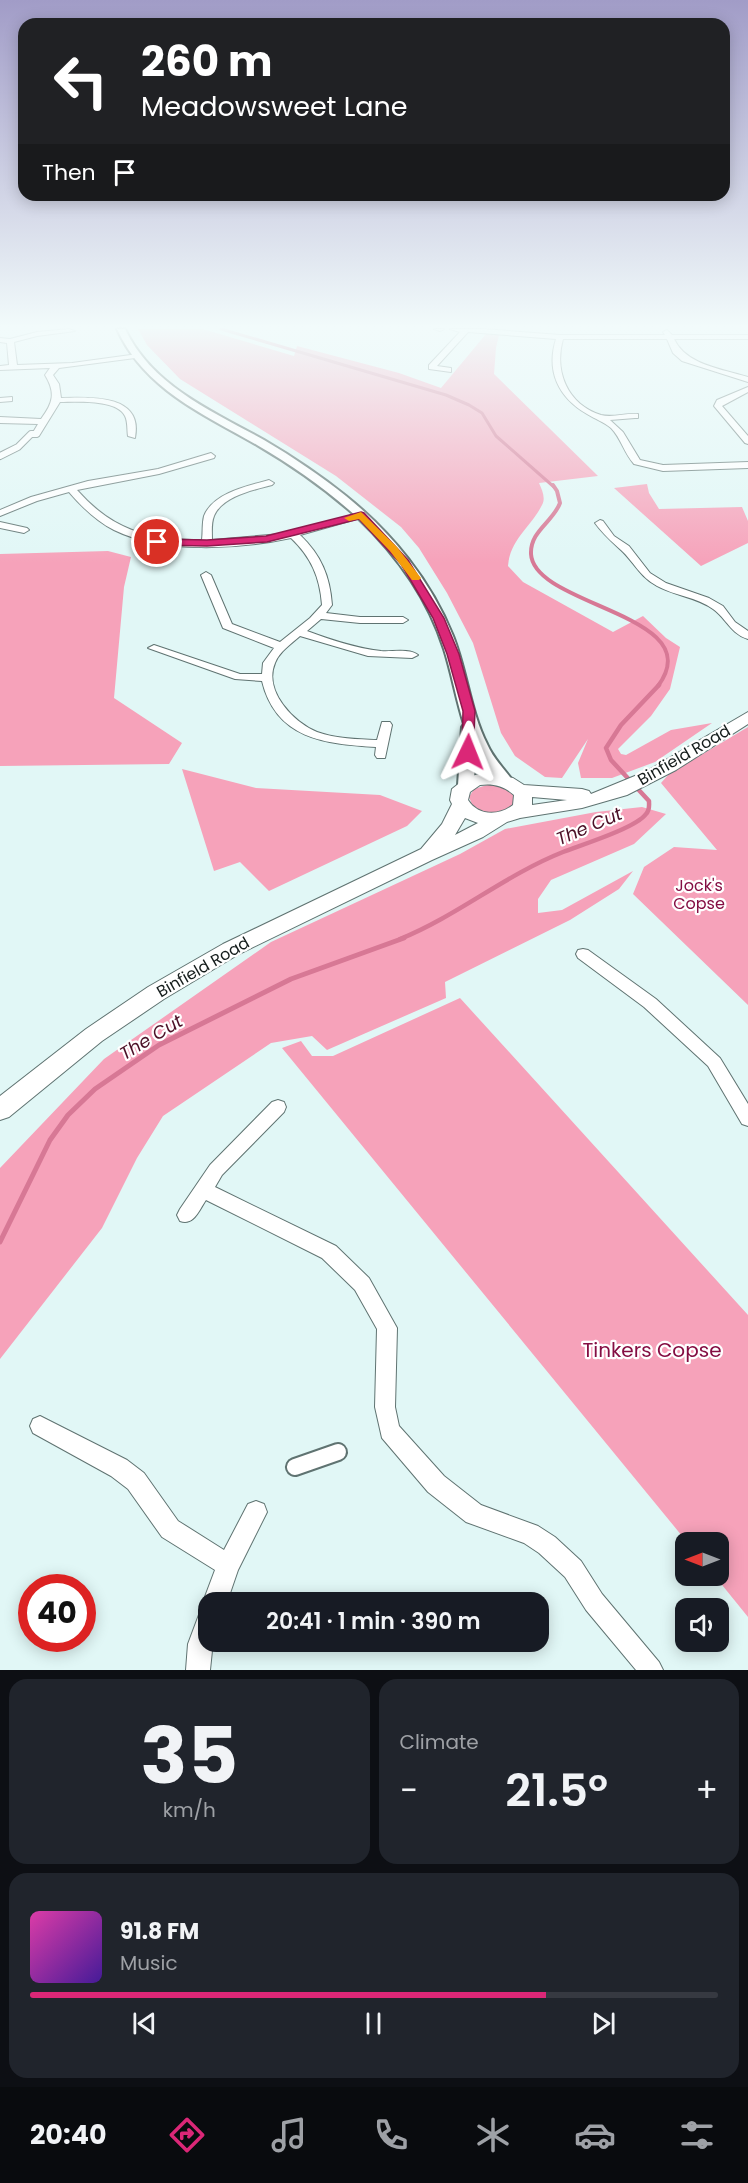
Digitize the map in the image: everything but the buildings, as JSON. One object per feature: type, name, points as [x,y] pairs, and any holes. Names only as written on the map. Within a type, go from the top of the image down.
[{"type":"main road","name":"Binfield Road","points":[[0,1110],[94,1035],[156,993],[231,949],[425,855],[477,833],[508,816],[580,803],[619,791],[648,778],[748,717]]},
{"type":"main road","points":[[484,779],[512,785],[524,801],[508,816],[481,818],[465,810],[461,805],[459,794],[466,785],[484,779]]},
{"type":"main road","name":"Binfield Road","points":[[512,785],[582,795],[619,791]]},
{"type":"main road","name":"Binfield Road","points":[[425,855],[445,836],[461,805]]},
{"type":"street","points":[[0,456],[18,447],[31,434],[36,434],[54,407]]},
{"type":"street","points":[[121,407],[130,416],[132,436]]},
{"type":"street","points":[[201,407],[328,487],[361,515],[405,562],[427,596],[446,635],[479,743],[512,785]]},
{"type":"street","points":[[582,407],[603,418],[618,430],[634,459],[646,466],[663,468],[748,465]]},
{"type":"street","points":[[719,407],[748,441]]},
{"type":"street","points":[[603,418],[635,416]]},
{"type":"street","points":[[0,420],[42,422]]},
{"type":"street","points":[[0,513],[34,499],[71,489],[110,479],[159,471],[211,456]]},
{"type":"street","points":[[207,543],[210,515],[220,504],[238,493],[272,485],[260,477]]},
{"type":"street","points":[[71,489],[90,511],[129,534],[157,542],[256,541],[293,534],[361,515]]},
{"type":"street","points":[[600,523],[611,538],[625,548],[646,575],[662,585],[705,600],[719,608],[731,624],[748,636]]},
{"type":"street","points":[[0,525],[24,530]]},
{"type":"street","points":[[293,534],[311,551],[320,566],[327,602],[320,616],[282,647],[269,664],[267,678],[276,705],[297,728],[321,737],[381,750],[386,725]]},
{"type":"street","points":[[206,575],[227,626],[282,647]]},
{"type":"street","points":[[320,616],[360,620],[403,620]]},
{"type":"street","points":[[301,633],[356,652],[390,656],[412,655]]},
{"type":"street","points":[[154,648],[239,677],[267,678]]},
{"type":"street","points":[[466,785],[470,736],[469,711]]},
{"type":"street","points":[[583,954],[650,1003],[714,1062],[748,1119]]},
{"type":"street","points":[[186,1215],[216,1170],[278,1107]]},
{"type":"street","points":[[202,1189],[329,1252],[362,1284],[387,1328],[385,1407],[389,1431],[436,1485],[474,1514],[530,1534],[547,1545],[573,1569],[594,1602],[651,1670]]},
{"type":"street","points":[[40,1426],[119,1468],[136,1481],[170,1529],[228,1565]]},
{"type":"street","points":[[295,1467],[338,1452]]},
{"type":"street","points":[[219,1592],[228,1565],[256,1512]]},
{"type":"street","points":[[198,1670],[199,1652]]},
{"type":"green space","points":[[225,407],[528,407],[598,476],[539,483],[544,500],[513,548],[508,566],[523,582],[613,632],[643,616],[666,638],[680,647],[670,689],[651,716],[618,749],[621,754],[626,755],[671,730],[712,723],[655,762],[612,778],[581,778],[578,763],[588,739],[562,778],[545,777],[515,756],[501,733],[473,643],[447,593],[419,548],[401,527],[336,476]]},
{"type":"green space","points":[[647,484],[649,493],[659,509],[742,507],[748,521],[748,543],[701,566],[614,488]]},
{"type":"green space","points":[[108,551],[131,557],[124,587],[114,698],[182,743],[169,764],[0,766],[0,554]]},
{"type":"green space","name":"Jock's Copse","points":[[748,727],[748,1005],[633,894],[644,867],[674,847],[717,850],[661,783],[669,774]]},
{"type":"green space","points":[[182,769],[256,788],[380,795],[422,811],[407,826],[269,891],[240,862],[214,871]]},
{"type":"green space","points":[[487,785],[505,788],[517,801],[507,812],[484,813],[473,807],[469,797],[474,789]]},
{"type":"green space","points":[[642,807],[666,814],[634,844],[551,880],[538,899],[538,913],[562,910],[633,871],[619,889],[570,920],[445,982],[446,998],[327,1050],[312,1036],[271,1043],[163,1116],[137,1158],[102,1228],[0,1359],[0,1168],[104,1059],[271,942],[460,854],[505,829],[596,812]]},
{"type":"green space","name":"Tinkers Copse","points":[[460,998],[748,1315],[748,1617],[723,1586],[729,1586],[729,1532],[679,1532],[282,1048],[301,1041],[312,1056],[333,1056]]},
{"type":"waterway","name":"The Cut","points":[[472,407],[482,413],[496,436],[554,487]]},
{"type":"waterway","name":"The Cut","points":[[553,485],[560,503],[534,539],[532,546],[531,554],[539,572],[560,587],[642,627],[661,642],[668,662],[658,686]]},
{"type":"waterway","name":"The Cut","points":[[400,939],[421,930],[542,861],[620,830],[646,814],[649,801],[611,760],[606,748],[621,725],[659,685]]},
{"type":"waterway","name":"The Cut","points":[[0,1242],[50,1140],[68,1115],[95,1089],[159,1045],[291,979],[404,938]]},
{"type":"slow traffic","points":[[349,518],[361,515],[405,562],[416,578]]},
{"type":"route","points":[[157,542],[207,543],[267,539],[361,515],[405,562],[427,596],[446,635],[469,711],[468,752]]}]
